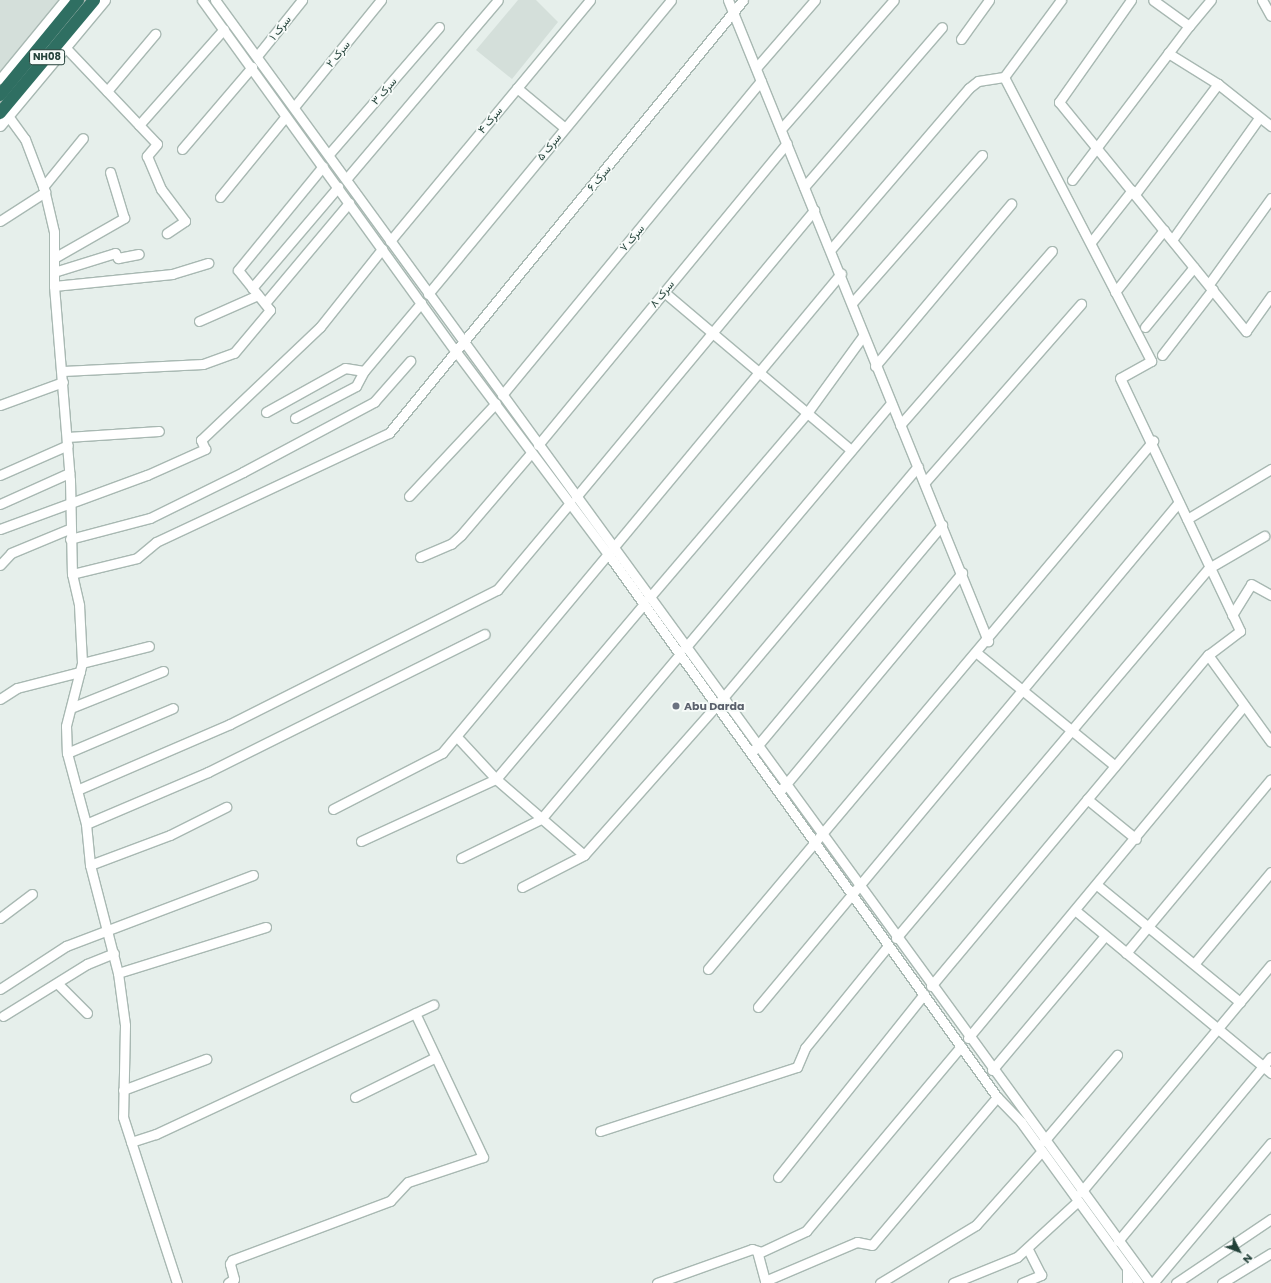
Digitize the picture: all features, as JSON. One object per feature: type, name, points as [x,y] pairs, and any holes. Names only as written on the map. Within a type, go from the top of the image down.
[{"type":"highway","name":"NH08","points":[[0,95],[78,0]]},
{"type":"highway","name":"NH08","points":[[4,113],[94,0]]},
{"type":"street","points":[[0,79],[66,0]]},
{"type":"street","points":[[0,126],[4,113],[66,48],[105,0]]},
{"type":"street","points":[[202,0],[252,67],[457,353],[496,403],[531,452],[573,500]]},
{"type":"street","points":[[215,0],[347,178],[390,241],[538,445],[573,500],[647,601],[685,648],[719,702],[782,789],[820,835],[1044,1141],[1138,1283]]},
{"type":"street","name":"سرک ۱","points":[[257,56],[302,0]]},
{"type":"street","name":"سرک ۲","points":[[294,107],[381,0]]},
{"type":"street","points":[[347,178],[498,0]]},
{"type":"street","name":"سرک ۴","points":[[390,241],[590,0]]},
{"type":"street","name":"سرک ۵","points":[[428,294],[671,0]]},
{"type":"street","points":[[728,0],[804,187],[831,248],[863,336],[925,482],[988,641]]},
{"type":"street","name":"سرک ۶","points":[[72,574],[136,558],[156,542],[389,433],[457,353],[743,0]]},
{"type":"street","points":[[756,68],[815,0]]},
{"type":"street","points":[[781,129],[894,0]]},
{"type":"street","points":[[961,39],[989,0]]},
{"type":"street","points":[[831,248],[969,88],[978,81],[1004,77],[1061,0]]},
{"type":"street","points":[[1131,0],[1059,102],[1246,331],[1271,296]]},
{"type":"street","points":[[1154,0],[1190,26]]},
{"type":"street","points":[[1072,180],[1168,53],[1211,0]]},
{"type":"street","points":[[1262,0],[1271,16]]},
{"type":"street","name":"سرک ۳","points":[[329,154],[439,27]]},
{"type":"street","points":[[804,187],[942,27]]},
{"type":"street","points":[[139,125],[224,29]]},
{"type":"street","points":[[107,91],[155,34]]},
{"type":"street","points":[[66,48],[157,144],[147,156],[161,189],[185,221],[167,234]]},
{"type":"street","points":[[1168,53],[1218,84],[1271,126]]},
{"type":"street","points":[[182,149],[252,67]]},
{"type":"street","points":[[931,986],[1208,656],[1240,632],[1178,502],[1153,441],[1120,378],[1151,361],[1091,242],[1004,77]]},
{"type":"street","name":"سرک ۷","points":[[502,395],[762,81]]},
{"type":"street","points":[[1091,242],[1134,192],[1218,84]]},
{"type":"street","points":[[517,88],[565,128]]},
{"type":"street","points":[[4,113],[25,139],[44,190],[54,232],[54,286],[63,372],[69,473],[69,529],[72,574],[79,605],[82,662],[73,707],[66,726],[67,753],[86,824],[90,865],[118,973],[125,1025],[122,1090],[123,1117],[177,1283]]},
{"type":"street","points":[[220,197],[286,116]]},
{"type":"street","points":[[1172,240],[1259,118]]},
{"type":"street","points":[[0,222],[44,190],[83,138]]},
{"type":"street","name":"سرک ۸","points":[[538,445],[787,143]]},
{"type":"street","points":[[852,303],[982,155]]},
{"type":"street","points":[[63,372],[203,364],[224,359],[240,348],[270,313],[238,270],[323,166]]},
{"type":"street","points":[[54,258],[124,218],[110,172]]},
{"type":"street","points":[[199,321],[255,292],[338,187]]},
{"type":"street","points":[[1162,355],[1211,287],[1271,198]]},
{"type":"street","points":[[264,303],[349,203]]},
{"type":"street","points":[[875,366],[1011,204]]},
{"type":"street","points":[[77,790],[230,724],[497,590],[713,334],[814,210]]},
{"type":"street","points":[[1115,292],[1164,230]]},
{"type":"street","points":[[0,529],[68,505],[205,449],[200,440],[320,327],[382,249]]},
{"type":"street","points":[[900,424],[1052,251]]},
{"type":"street","points":[[54,272],[115,253],[118,258],[139,254]]},
{"type":"street","points":[[54,286],[172,274],[208,263]]},
{"type":"street","points":[[1145,328],[1194,267]]},
{"type":"street","points":[[333,809],[442,753],[457,737],[760,373],[841,273]]},
{"type":"street","points":[[664,292],[851,450]]},
{"type":"street","points":[[295,418],[356,386],[364,371],[421,303]]},
{"type":"street","points":[[925,482],[1081,304]]},
{"type":"street","points":[[361,841],[496,779],[807,413],[863,336]]},
{"type":"street","points":[[70,539],[150,518],[243,472],[374,402],[410,361]]},
{"type":"street","points":[[266,412],[345,368],[364,371]]},
{"type":"street","points":[[0,405],[63,382]]},
{"type":"street","points":[[409,496],[496,403]]},
{"type":"street","points":[[685,648],[891,403]]},
{"type":"street","points":[[0,476],[67,441],[159,431]]},
{"type":"street","points":[[708,969],[813,842],[988,641],[1153,441]]},
{"type":"street","points":[[420,557],[451,544],[461,535],[531,452]]},
{"type":"street","points":[[522,887],[584,855],[719,702],[918,466]]},
{"type":"street","points":[[1187,519],[1271,470]]},
{"type":"street","points":[[0,504],[69,473]]},
{"type":"street","points":[[758,1007],[1178,502]]},
{"type":"street","points":[[754,750],[942,525]]},
{"type":"street","points":[[0,565],[11,553],[69,529]]},
{"type":"street","points":[[896,938],[1209,568],[1264,536]]},
{"type":"street","points":[[782,789],[962,573]]},
{"type":"street","points":[[1232,615],[1251,584],[1271,595]]},
{"type":"street","points":[[647,601],[679,655],[719,702]]},
{"type":"street","points":[[86,824],[208,772],[485,634]]},
{"type":"street","points":[[82,662],[149,646]]},
{"type":"street","points":[[977,653],[1115,766]]},
{"type":"street","points":[[461,858],[541,819],[679,655]]},
{"type":"street","points":[[1208,656],[1271,742]]},
{"type":"street","points":[[73,707],[163,671]]},
{"type":"street","points":[[0,699],[16,688],[80,672]]},
{"type":"street","points":[[968,1038],[1076,912],[1244,706]]},
{"type":"street","points":[[67,753],[174,708]]},
{"type":"street","points":[[457,737],[496,779],[584,855]]},
{"type":"street","points":[[1126,953],[1271,779]]},
{"type":"street","points":[[782,789],[813,842],[997,1097],[1118,1242],[1148,1282],[1271,1143]]},
{"type":"street","points":[[1087,799],[1136,839]]},
{"type":"street","points":[[90,865],[170,836],[226,807]]},
{"type":"street","points":[[1194,964],[1271,872]]},
{"type":"street","points":[[0,989],[66,946],[253,875]]},
{"type":"street","points":[[1097,886],[1240,1002]]},
{"type":"street","points":[[0,918],[32,894]]},
{"type":"street","points":[[1076,912],[1271,1073]]},
{"type":"street","points":[[118,973],[266,927]]},
{"type":"street","points":[[992,1070],[1105,936]]},
{"type":"street","points":[[600,1130],[797,1067],[805,1048],[888,946]]},
{"type":"street","points":[[3,1016],[58,984],[87,964],[114,953]]},
{"type":"street","points":[[953,1283],[1028,1250],[1080,1196],[1271,965]]},
{"type":"street","points":[[58,984],[87,1013]]},
{"type":"street","points":[[778,1177],[924,994]]},
{"type":"street","points":[[131,1142],[156,1134],[434,1005]]},
{"type":"street","points":[[228,1283],[234,1279],[230,1264],[232,1260],[390,1201],[408,1182],[483,1157],[415,1013]]},
{"type":"street","points":[[657,1283],[752,1249],[756,1251],[794,1238],[811,1226],[961,1046]]},
{"type":"street","points":[[1044,1141],[1117,1055]]},
{"type":"street","points":[[355,1097],[436,1057]]},
{"type":"street","points":[[1118,1242],[1271,1057]]},
{"type":"street","points":[[122,1090],[206,1059]]},
{"type":"street","points":[[756,1251],[765,1281],[857,1242],[872,1245],[997,1097]]},
{"type":"street","points":[[880,1283],[976,1225],[1042,1151]]},
{"type":"street","points":[[1176,1283],[1271,1219]]},
{"type":"street","points":[[1022,1283],[1041,1275],[1028,1250]]},
{"type":"street","points":[[1222,1283],[1271,1253]]},
{"type":"street","points":[[1127,1268],[1127,1283]]},
{"type":"shaded area","points":[[0,0],[65,0],[0,79]]},
{"type":"shaded area","points":[[518,0],[536,0],[558,22],[512,79],[476,50]]},
{"type":"place","name":"Abu Darda","points":[[676,706]]}]
